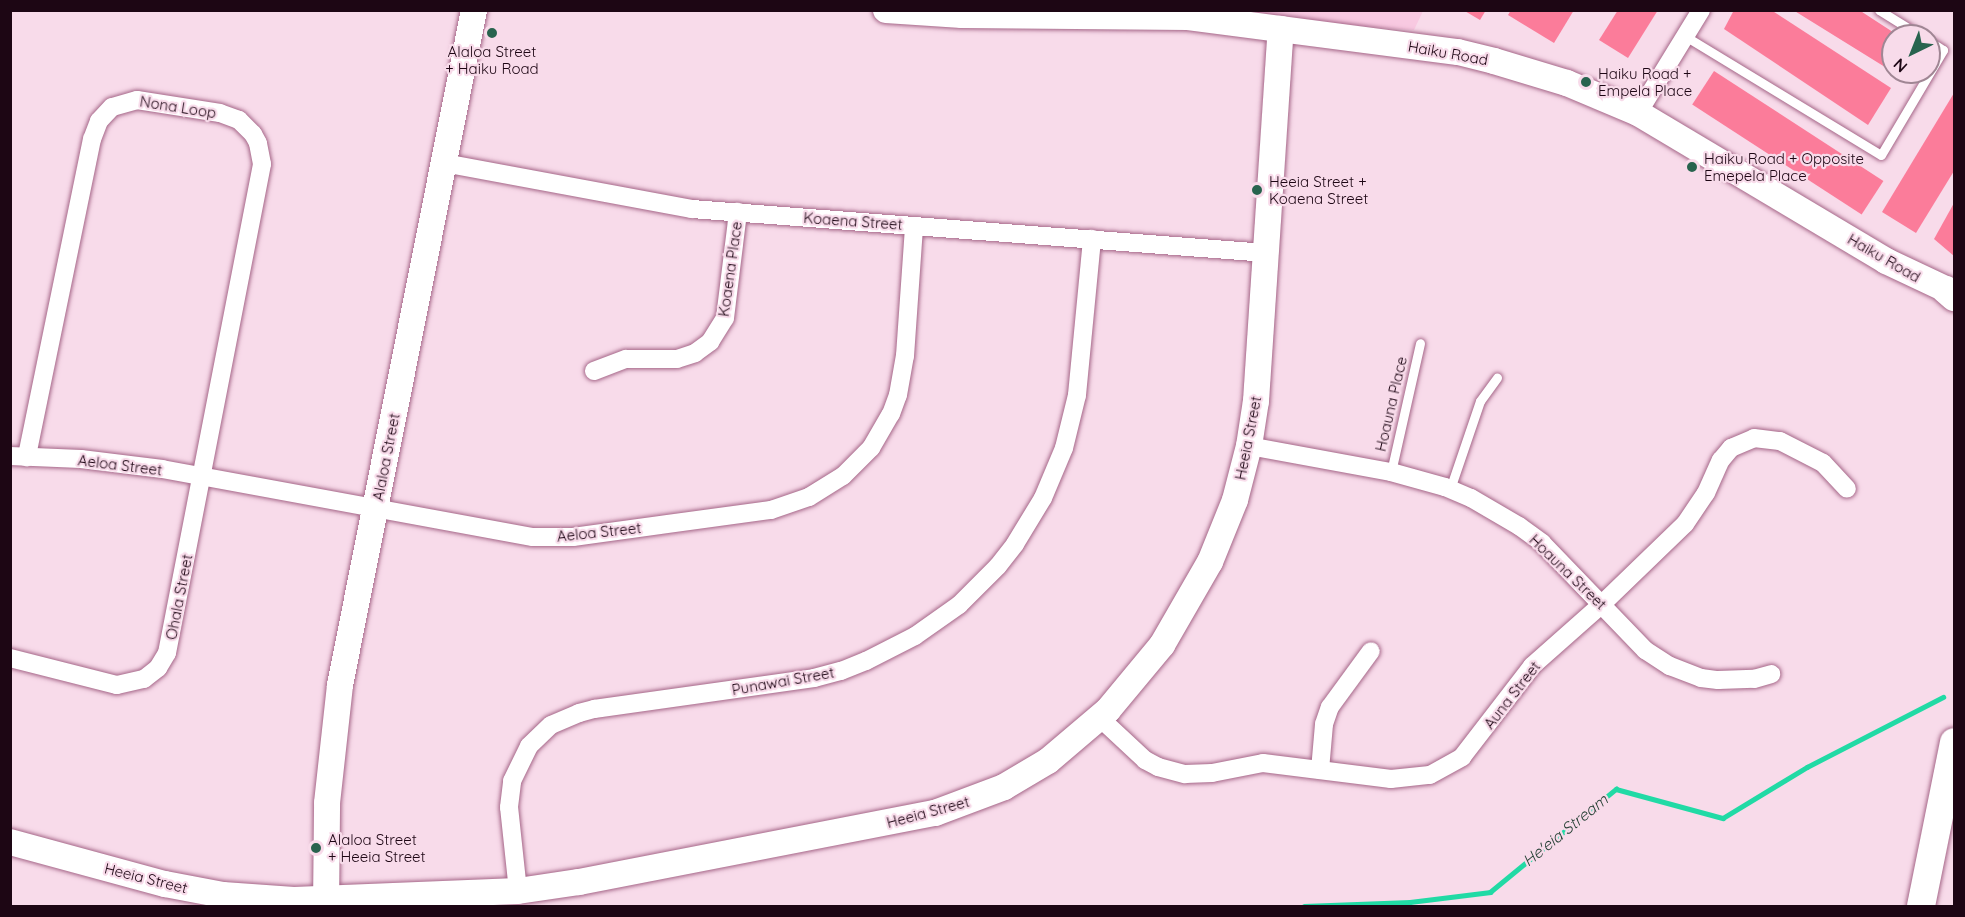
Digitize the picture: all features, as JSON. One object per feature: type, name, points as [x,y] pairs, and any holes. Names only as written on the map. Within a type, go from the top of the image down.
[{"type":"main road","points":[[1921,906],[1954,742]]},
{"type":"main road","points":[[1929,906],[1954,809]]},
{"type":"street","name":"Alaloa Street","points":[[326,903],[327,802],[334,724],[474,10]]},
{"type":"street","points":[[1638,113],[1701,10]]},
{"type":"street","name":"Haiku Road","points":[[896,11],[1153,15],[1458,52],[1494,61],[1567,83],[1638,113],[1886,261],[1952,294]]},
{"type":"street","name":"Heeia Street","points":[[10,842],[194,890],[258,898],[326,903],[518,891],[590,880],[935,813],[982,797],[1026,775],[1069,745],[1100,718],[1145,668],[1195,593],[1224,532],[1248,446],[1256,400],[1281,29]]},
{"type":"street","name":"Nona Loop","points":[[19,457],[94,129],[112,107],[129,100],[146,100],[220,113],[239,120],[253,134],[261,153],[262,164],[202,476]]},
{"type":"street","name":"Koaena Street","points":[[444,163],[648,202],[738,212],[1266,253]]},
{"type":"street","name":"Koaena Place","points":[[594,371],[626,359],[677,359],[695,353],[711,342],[725,318],[738,212]]},
{"type":"street","name":"Aeloa Street","points":[[19,457],[81,459],[202,476],[508,534],[553,538],[761,512],[809,497],[826,488],[857,463],[871,448],[891,414],[903,376],[914,226]]},
{"type":"street","name":"Punawai Street","points":[[518,891],[509,807],[511,787],[522,757],[539,735],[551,725],[579,713],[594,710],[814,678],[840,671],[891,650],[922,632],[959,604],[998,566],[1020,537],[1043,498],[1064,448],[1078,386],[1092,239]]},
{"type":"street","name":"Auna Street","points":[[1100,718],[1145,760],[1172,771],[1206,774],[1263,763],[1404,780],[1430,775],[1453,764],[1470,748],[1532,666],[1602,605],[1685,524],[1706,493],[1721,460],[1738,444],[1762,438],[1780,441],[1823,463],[1847,489]]},
{"type":"street","name":"Hoauna Street","points":[[1248,446],[1391,471],[1450,489],[1479,502],[1542,543],[1645,650],[1684,672],[1718,680],[1754,679],[1771,674]]},
{"type":"street","name":"Ohala Street","points":[[10,658],[108,685],[136,683],[152,674],[163,661],[170,644],[202,476]]},
{"type":"street","points":[[1320,770],[1324,724],[1330,707],[1371,651]]},
{"type":"lane","points":[[1879,10],[1902,24]]},
{"type":"lane","points":[[1685,36],[1881,155],[1922,84]]},
{"type":"lane","name":"Hoauna Place","points":[[1391,471],[1420,343]]},
{"type":"lane","points":[[1450,489],[1480,401],[1497,378]]},
{"type":"shaded area","points":[[1160,11],[1423,11],[1414,30]]},
{"type":"building","points":[[1463,10],[1486,10],[1480,20]]},
{"type":"building","points":[[1511,10],[1574,10],[1554,43],[1508,15]]},
{"type":"building","points":[[1618,10],[1658,10],[1628,58],[1599,40]]},
{"type":"building","points":[[1734,10],[1771,10],[1881,82],[1881,84],[1891,88],[1868,125],[1724,29]]},
{"type":"building","points":[[1793,10],[1859,10],[1881,24],[1881,65]]},
{"type":"building","points":[[1714,71],[1883,181],[1862,215],[1692,105]]},
{"type":"building","points":[[1954,93],[1954,171],[1916,233],[1882,212]]},
{"type":"building","points":[[1954,203],[1954,256],[1934,239]]},
{"type":"waterway","name":"He'eia Stream","points":[[1304,906],[1410,902],[1490,892],[1616,789],[1723,818],[1807,767],[1943,697]]},
{"type":"place","name":"Alaloa Street + Haiku Road","points":[[492,33]]},
{"type":"place","name":"Haiku Road + Empela Place","points":[[1586,82]]},
{"type":"place","name":"Haiku Road + Opposite Emepela Place","points":[[1692,167]]},
{"type":"place","name":"Heeia Street + Koaena Street","points":[[1257,190]]},
{"type":"place","name":"Alaloa Street + Heeia Street","points":[[316,848]]}]
